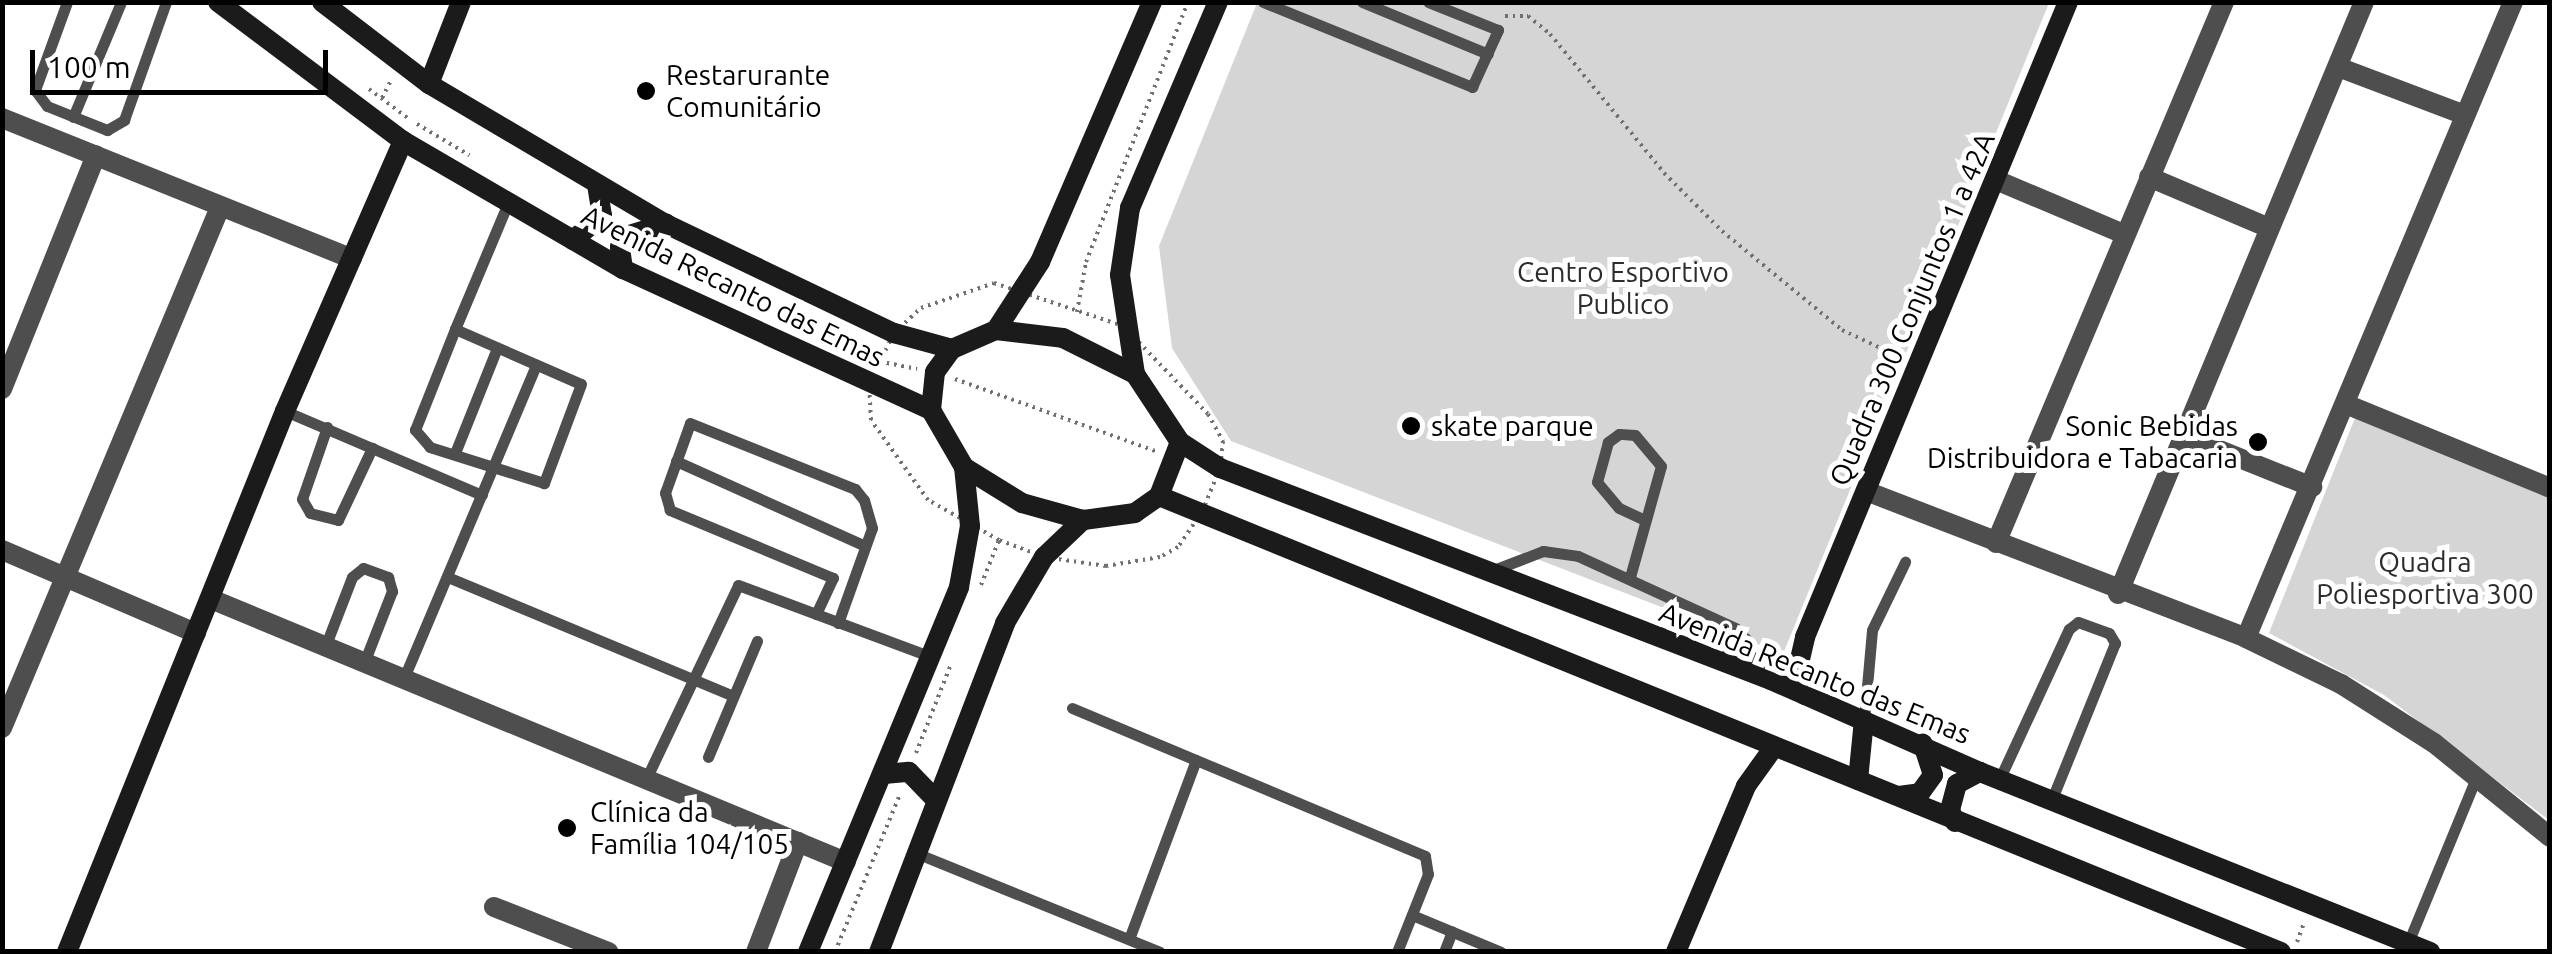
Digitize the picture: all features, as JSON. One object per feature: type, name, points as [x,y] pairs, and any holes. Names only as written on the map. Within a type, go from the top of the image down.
[{"type":"main road","name":"Avenida Recanto das Emas","points":[[218,2],[403,142],[623,269],[931,410]]},
{"type":"main road","name":"Avenida Recanto das Emas","points":[[322,2],[428,84],[666,224],[894,333],[952,348]]},
{"type":"main road","points":[[428,84],[461,2]]},
{"type":"main road","points":[[996,330],[1040,262],[1152,2]]},
{"type":"main road","points":[[964,467],[1022,503],[1082,520],[1135,513],[1159,496],[1179,450],[1135,374],[1123,326],[1120,275],[1130,208],[1218,2]]},
{"type":"main road","name":"Quadra 300 Conjuntos 1 a 42A","points":[[1804,695],[1798,668],[1805,637],[2068,2]]},
{"type":"main road","points":[[66,952],[286,411],[403,142]]},
{"type":"main road","points":[[573,240],[602,216],[597,185]]},
{"type":"main road","points":[[623,269],[619,251],[629,235],[666,224]]},
{"type":"main road","points":[[816,947],[846,862],[959,587],[970,526],[964,467],[931,410],[934,372],[952,348],[996,330],[1063,338],[1135,374]]},
{"type":"main road","name":"Avenida Recanto das Emas","points":[[1179,450],[1764,677],[1990,775],[2430,952]]},
{"type":"main road","points":[[1159,496],[2281,952]]},
{"type":"main road","points":[[879,952],[1005,624],[1044,558],[1082,520]]},
{"type":"main road","name":"Quadra 300 Conjuntos 1 a 42A","points":[[1764,677],[1805,637]]},
{"type":"main road","points":[[1858,780],[1864,720]]},
{"type":"main road","points":[[1746,786],[1753,739]]},
{"type":"main road","points":[[1898,796],[1928,786],[1934,764],[1923,744]]},
{"type":"main road","points":[[1678,951],[1746,786],[1774,747]]},
{"type":"main road","points":[[884,774],[909,772],[936,800]]},
{"type":"main road","points":[[1955,822],[1950,810],[1957,784],[1990,775]]},
{"type":"street","points":[[1996,543],[2224,2]]},
{"type":"street","points":[[2118,594],[2187,437],[2364,2]]},
{"type":"street","points":[[2246,638],[2348,406],[2513,2]]},
{"type":"street","points":[[2338,66],[2466,115]]},
{"type":"street","points":[[2,118],[352,260]]},
{"type":"street","points":[[2,389],[96,155]]},
{"type":"street","points":[[2149,177],[2269,228]]},
{"type":"street","points":[[1996,180],[2124,234]]},
{"type":"street","points":[[2,728],[8,697],[66,576],[220,207]]},
{"type":"street","points":[[2348,406],[2550,488]]},
{"type":"street","points":[[2187,437],[2312,488]]},
{"type":"street","points":[[1866,491],[2118,594],[2246,638],[2381,704],[2550,837]]},
{"type":"street","points":[[2,550],[196,633]]},
{"type":"street","points":[[210,599],[846,862]]},
{"type":"street","points":[[756,952],[798,842]]},
{"type":"street","points":[[494,906],[608,952]]},
{"type":"lane","points":[[67,2],[35,90],[46,106],[107,130],[124,120],[166,2]]},
{"type":"lane","points":[[74,118],[121,2]]},
{"type":"lane","points":[[1263,2],[1465,88],[1488,54],[1498,30],[1428,2]]},
{"type":"lane","points":[[1362,2],[1488,54]]},
{"type":"lane","points":[[455,329],[583,388],[547,479],[422,442],[415,430],[455,329],[508,203]]},
{"type":"lane","points":[[456,453],[497,348]]},
{"type":"lane","points":[[404,680],[450,578],[536,365]]},
{"type":"lane","points":[[286,411],[482,496]]},
{"type":"lane","points":[[838,623],[851,587],[865,546],[871,515],[854,489],[697,421],[688,425],[665,499],[676,514],[851,587]]},
{"type":"lane","points":[[326,427],[302,499],[310,513],[334,522],[341,517],[372,448]]},
{"type":"lane","points":[[1630,577],[1661,466],[1635,435],[1619,434],[1608,442],[1597,482],[1619,508],[1645,520]]},
{"type":"lane","points":[[676,462],[865,546]]},
{"type":"lane","points":[[1489,572],[1543,551],[1630,577],[1735,628],[1746,639],[1764,677]]},
{"type":"lane","points":[[1864,720],[1872,630],[1905,562]]},
{"type":"lane","points":[[325,647],[352,576],[363,568],[388,577],[392,592],[364,664]]},
{"type":"lane","points":[[450,578],[733,696]]},
{"type":"lane","points":[[816,614],[833,578]]},
{"type":"lane","points":[[646,777],[738,584],[932,657]]},
{"type":"lane","points":[[1990,775],[2069,629],[2078,622],[2109,633],[2114,643],[2052,799]]},
{"type":"lane","points":[[708,757],[757,641]]},
{"type":"lane","points":[[1072,708],[1425,856],[1428,874],[1397,952]]},
{"type":"lane","points":[[1129,938],[1196,760]]},
{"type":"lane","points":[[2408,942],[2476,778]]},
{"type":"lane","points":[[916,853],[1160,952]]},
{"type":"lane","points":[[1412,915],[1499,951]]},
{"type":"lane","points":[[1444,952],[1452,931]]},
{"type":"path","points":[[1077,312],[1086,262],[1188,2]]},
{"type":"path","points":[[1498,30],[1506,15],[1528,16],[1722,232],[1842,330],[1918,365]]},
{"type":"path","points":[[372,118],[401,62]]},
{"type":"path","points":[[994,283],[1021,288],[1077,312],[1123,326],[1208,414],[1222,441],[1220,468],[1202,512],[1178,546],[1160,557],[1106,566],[1044,558],[999,540],[928,500],[872,420],[869,384],[894,333],[921,308],[994,283]]},
{"type":"path","points":[[934,372],[1179,450]]},
{"type":"path","points":[[978,593],[999,540]]},
{"type":"path","points":[[834,952],[958,647]]},
{"type":"path","points":[[2293,952],[2312,904]]},
{"type":"green space","name":"Centro Esportivo Publico","points":[[1257,3],[2049,3],[1783,654],[1231,441],[1172,348],[1159,246]]},
{"type":"green space","name":"Quadra Poliesportiva 300","points":[[2355,418],[2549,498],[2549,820],[2384,695],[2269,633]]},
{"type":"place","name":"Restarurante Comunitário","points":[[646,91]]},
{"type":"place","name":"skate parque","points":[[1411,426]]},
{"type":"place","name":"Sonic Bebidas Distribuidora e Tabacaria","points":[[2258,442]]},
{"type":"place","name":"Clínica da Família 104/105","points":[[567,828]]}]
